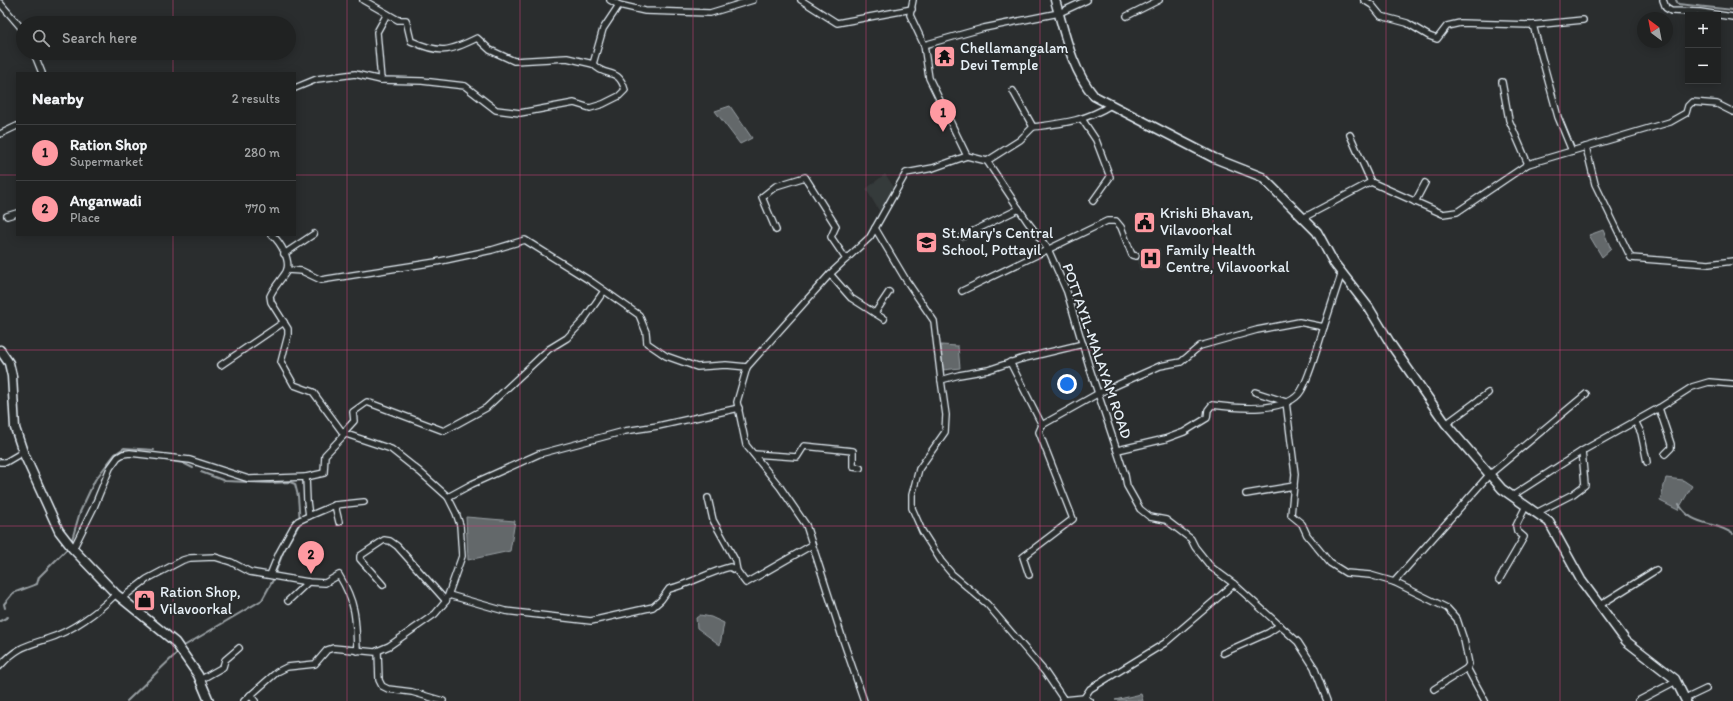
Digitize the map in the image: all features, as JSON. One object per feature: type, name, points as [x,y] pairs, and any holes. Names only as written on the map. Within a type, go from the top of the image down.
[{"type":"street","points":[[296,88],[317,79],[355,74],[381,80],[422,81],[465,86],[496,110],[520,113],[574,104],[590,108],[603,104],[619,96],[624,90],[622,80],[616,75],[596,68],[593,64],[567,58],[514,61],[490,50],[477,38],[454,50],[429,49],[411,41],[406,20],[398,20],[363,0]]},
{"type":"street","points":[[610,0],[619,5],[645,11],[710,13],[753,0]]},
{"type":"street","points":[[801,0],[807,2],[837,23],[912,9]]},
{"type":"street","points":[[913,0],[910,15],[924,46],[929,78],[967,156]]},
{"type":"street","points":[[1055,0],[1066,44],[1083,82],[1094,96],[1214,158],[1262,177],[1317,232],[1342,272],[1369,308],[1392,346],[1446,424],[1502,489],[1549,522],[1582,580],[1626,641],[1676,681],[1686,700],[1706,689]]},
{"type":"street","points":[[924,46],[984,28],[1059,13],[1087,0]]},
{"type":"street","points":[[1127,16],[1159,0]]},
{"type":"street","points":[[1364,0],[1372,5],[1381,16],[1407,23],[1437,39],[1448,26],[1460,23],[1533,26],[1583,20]]},
{"type":"street","points":[[1663,0],[1666,8],[1671,11],[1694,11],[1733,17]]},
{"type":"street","points":[[0,3],[16,22]]},
{"type":"street","points":[[593,64],[603,29],[619,5]]},
{"type":"street","points":[[381,80],[377,32],[387,14]]},
{"type":"street","points":[[1533,26],[1554,102],[1572,151]]},
{"type":"street","points":[[37,60],[42,72]]},
{"type":"street","points":[[1502,82],[1509,120],[1528,164]]},
{"type":"street","points":[[1013,91],[1033,127]]},
{"type":"street","points":[[1350,135],[1371,182],[1443,214],[1457,212],[1528,164],[1670,122],[1686,113],[1690,103],[1717,104],[1733,112]]},
{"type":"street","points":[[864,701],[806,525],[780,487],[746,445],[737,402],[747,367],[830,274],[870,237],[906,173],[933,168],[967,156],[987,162],[1020,140],[1033,127],[1082,119],[1094,115],[1111,105]]},
{"type":"street","points":[[1082,119],[1096,140],[1110,177],[1093,201]]},
{"type":"street","points":[[0,134],[16,126]]},
{"type":"street","points":[[1586,147],[1594,184],[1631,258],[1710,264],[1733,261]]},
{"type":"street","name":"POTTAYIL-MALAYAM ROAD","points":[[987,162],[1048,249],[1067,292],[1118,450],[1127,486],[1140,509],[1150,517],[1166,520],[1191,539],[1211,568],[1234,584],[1298,642],[1314,667],[1326,701]]},
{"type":"street","points":[[776,230],[762,197],[776,186],[805,177],[836,226],[831,237],[846,259]]},
{"type":"street","points":[[1303,218],[1371,182]]},
{"type":"street","points":[[1415,202],[1425,183]]},
{"type":"street","points":[[963,236],[1019,209]]},
{"type":"street","points":[[7,216],[16,213]]},
{"type":"street","points":[[962,291],[1107,221],[1116,220],[1132,255],[1136,256]]},
{"type":"street","points":[[875,228],[906,280],[934,321],[946,415],[945,432],[919,469],[912,494],[912,508],[922,531],[952,574],[987,604],[1045,672],[1064,700],[1087,700],[1090,689],[1179,632],[1234,584]]},
{"type":"street","points":[[284,254],[314,234]]},
{"type":"street","points":[[244,701],[278,672],[287,667],[315,664],[327,650],[333,648],[357,651],[378,651],[389,646],[435,614],[446,601],[462,556],[460,525],[448,497],[420,472],[391,450],[370,441],[344,433],[313,392],[294,385],[287,375],[281,362],[288,335],[284,322],[271,302],[270,296],[287,270],[284,254],[273,236]]},
{"type":"street","points":[[287,270],[302,271],[320,280],[436,262],[492,250],[525,240],[639,315],[646,332],[647,343],[666,356],[697,366],[726,365],[747,367]]},
{"type":"street","points":[[1118,450],[1165,439],[1184,432],[1207,418],[1208,410],[1212,405],[1256,409],[1286,402],[1300,392],[1342,272]]},
{"type":"street","points":[[830,274],[851,298],[884,319]]},
{"type":"street","points":[[73,549],[94,506],[110,468],[118,457],[123,454],[190,460],[249,479],[306,477],[324,473],[325,455],[354,421],[353,412],[366,402],[444,431],[486,408],[543,354],[567,338],[583,321],[604,291]]},
{"type":"street","points":[[875,313],[889,292]]},
{"type":"street","points":[[221,365],[284,322]]},
{"type":"street","points":[[1042,425],[1099,393],[1160,366],[1181,362],[1200,346],[1257,330],[1299,322],[1324,327]]},
{"type":"street","points":[[941,380],[988,370],[1010,362],[1083,344]]},
{"type":"street","points":[[0,350],[9,363],[12,376],[14,390],[13,419],[23,452],[52,519],[73,549],[119,596],[176,642],[184,652],[200,680],[209,701]]},
{"type":"street","points":[[1010,362],[1042,425],[1040,432],[1073,519],[1023,557],[1029,575]]},
{"type":"street","points":[[1512,496],[1582,451],[1659,408],[1692,387],[1709,382],[1733,384]]},
{"type":"street","points":[[1255,392],[1286,402]]},
{"type":"street","points":[[1446,424],[1488,393]]},
{"type":"street","points":[[1394,582],[1489,475],[1586,394]]},
{"type":"street","points":[[1286,402],[1295,474],[1291,515],[1302,524],[1307,535],[1330,563],[1346,573],[1370,575],[1394,582],[1447,608],[1457,619],[1464,640],[1469,664],[1467,668],[1434,689]]},
{"type":"street","points":[[448,497],[472,484],[540,454],[624,431],[658,426],[739,408]]},
{"type":"street","points":[[1659,408],[1671,444],[1671,448],[1666,454]]},
{"type":"street","points":[[1636,421],[1641,433],[1646,462]]},
{"type":"street","points":[[754,454],[797,457],[804,446],[854,451],[853,466],[860,468]]},
{"type":"street","points":[[1536,513],[1573,494],[1585,485],[1582,451]]},
{"type":"street","points":[[0,462],[6,462],[23,452]]},
{"type":"street","points":[[306,477],[309,516]]},
{"type":"street","points":[[1246,494],[1294,486]]},
{"type":"street","points":[[708,498],[713,520],[735,560],[737,571]]},
{"type":"street","points":[[273,576],[279,552],[298,521],[335,505],[364,502]]},
{"type":"street","points":[[335,505],[339,522]]},
{"type":"street","points":[[1499,580],[1524,537],[1517,530],[1516,526],[1526,506]]},
{"type":"street","points":[[383,586],[360,559],[360,556],[384,540],[390,541],[397,546],[446,601]]},
{"type":"street","points":[[449,595],[505,611],[591,621],[653,607],[661,600],[669,589],[684,585],[720,569],[730,567],[737,571],[746,583],[812,545]]},
{"type":"street","points":[[0,666],[9,656],[22,646],[47,639],[76,625],[147,579],[183,560],[190,558],[215,557],[231,562],[250,572],[308,582],[325,583],[339,575],[351,597],[356,615],[357,651]]},
{"type":"street","points":[[1600,605],[1656,570]]},
{"type":"street","points":[[288,601],[308,582]]},
{"type":"street","points":[[1222,653],[1268,633],[1280,625]]},
{"type":"street","points":[[200,680],[223,667],[225,660],[239,648]]},
{"type":"street","points":[[378,651],[380,680],[382,686],[388,689],[412,692],[443,701]]},
{"type":"street","points":[[1467,668],[1483,700]]},
{"type":"street","points":[[1638,701],[1676,681]]},
{"type":"street","points":[[250,695],[255,701]]},
{"type":"shaded area","points":[[730,106],[752,138],[740,144],[715,111]]},
{"type":"shaded area","points":[[885,174],[894,187],[881,214],[866,189]]},
{"type":"shaded area","points":[[1603,230],[1611,249],[1602,257],[1589,235]]},
{"type":"shaded area","name":"Family Health Centre, Vilavoorkal","points":[[1160,248],[1162,268],[1139,270],[1137,251]]},
{"type":"shaded area","points":[[941,345],[958,346],[960,368],[943,370]]},
{"type":"shaded area","points":[[1666,478],[1683,480],[1692,486],[1678,510],[1660,501]]},
{"type":"shaded area","points":[[466,517],[515,521],[510,551],[468,560]]},
{"type":"shaded area","points":[[700,615],[711,617],[724,623],[720,645],[697,628],[696,618]]},
{"type":"shaded area","points":[[1141,694],[1143,701],[1115,700]]},
{"type":"waterway","points":[[1676,0],[1678,4],[1733,10]]},
{"type":"waterway","points":[[71,543],[80,512],[95,480],[115,454],[124,448],[154,450]]},
{"type":"waterway","points":[[166,460],[183,463],[193,468]]},
{"type":"waterway","points":[[201,472],[225,481],[270,483],[290,482],[295,484],[298,496],[300,523],[284,550],[275,574]]},
{"type":"waterway","points":[[1679,504],[1684,511],[1696,520],[1719,527],[1733,534]]},
{"type":"waterway","points":[[5,608],[4,604],[13,593],[37,584],[39,577],[67,549]]},
{"type":"waterway","points":[[184,646],[262,600],[273,580]]},
{"type":"waterway","points":[[0,621],[8,617]]},
{"type":"waterway","points":[[127,701],[178,652]]},
{"type":"place","name":"Chellamangalam Devi Temple","points":[[945,57]]},
{"type":"place","name":"Ration Shop","points":[[943,132]]},
{"type":"place","name":"Krishi Bhavan, Vilavoorkal","points":[[1144,222]]},
{"type":"place","name":"St.Mary's Central School, Pottayil","points":[[926,242]]},
{"type":"place","name":"Family Health Centre, Vilavoorkal","points":[[1150,259]]},
{"type":"place","name":"Anganwadi","points":[[311,574]]},
{"type":"place","name":"Ration Shop, Vilavoorkal","points":[[144,601]]}]
